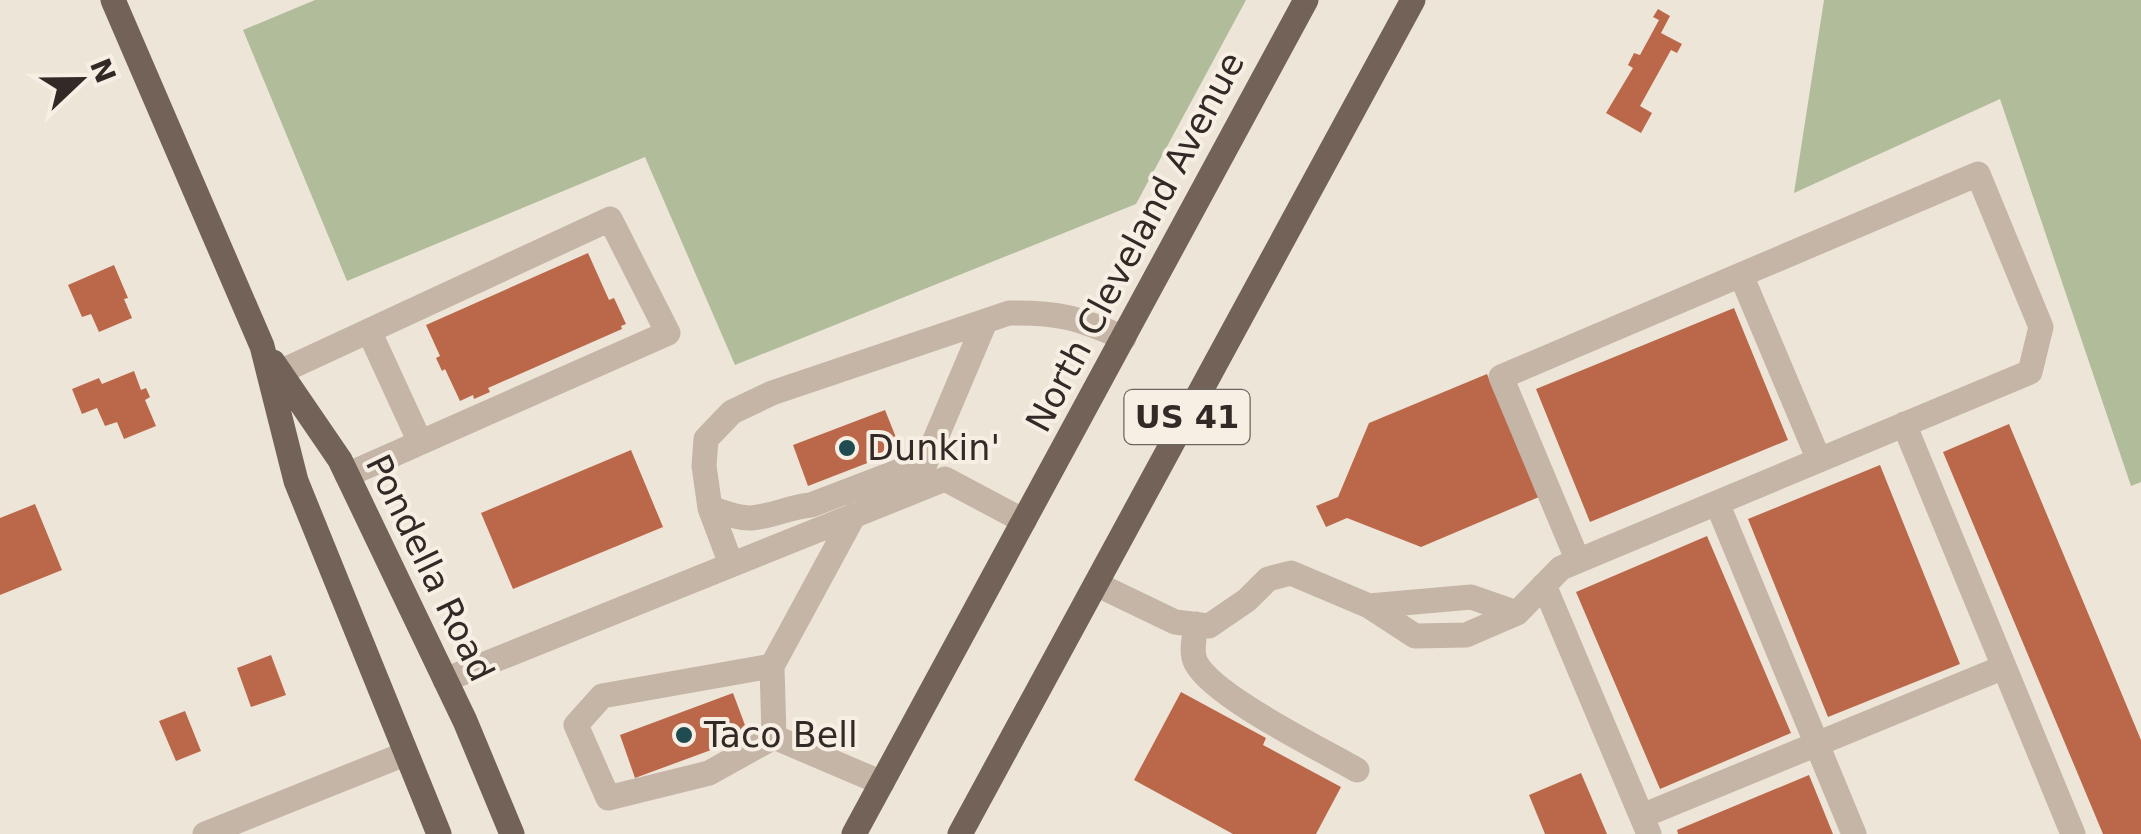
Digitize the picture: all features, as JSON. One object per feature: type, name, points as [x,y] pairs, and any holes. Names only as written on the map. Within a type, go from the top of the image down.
[{"type":"main road","name":"Pondella Road","points":[[113,0],[262,346],[296,480],[439,834]]},
{"type":"main road","name":"North Cleveland Avenue","points":[[854,834],[1306,0]]},
{"type":"main road","name":"US 41","points":[[960,834],[1413,0]]},
{"type":"main road","name":"Pondella Road","points":[[262,346],[340,460],[465,720],[512,834]]},
{"type":"street","points":[[1096,584],[1175,622],[1209,626],[1247,600],[1268,579],[1291,573],[1369,606],[1415,636],[1466,636],[1518,613],[1561,568],[1578,561],[1717,502],[2030,372],[2042,326],[1978,174],[1501,377],[1578,561]]},
{"type":"street","points":[[280,372],[610,218],[668,333],[347,475]]},
{"type":"street","points":[[1742,275],[1819,460]]},
{"type":"street","points":[[732,564],[710,508],[704,466],[706,439],[732,412],[772,393],[1009,313],[1048,312],[1082,320],[1124,338]]},
{"type":"street","points":[[914,492],[985,322]]},
{"type":"street","points":[[369,330],[420,442]]},
{"type":"street","points":[[1904,424],[2073,834]]},
{"type":"street","points":[[710,508],[752,518],[792,506],[811,505],[926,461]]},
{"type":"street","points":[[445,680],[945,479],[1024,522]]},
{"type":"street","points":[[1717,502],[1854,834]]},
{"type":"street","points":[[774,737],[772,666],[854,515]]},
{"type":"street","points":[[1544,586],[1645,825],[1817,744],[2004,667]]},
{"type":"street","points":[[1369,606],[1471,597],[1518,613]]},
{"type":"street","points":[[1196,624],[1193,656],[1198,666],[1232,698],[1357,770]]},
{"type":"street","points":[[772,666],[602,696],[576,726],[608,798],[709,773],[774,737]]},
{"type":"street","points":[[774,737],[882,783]]},
{"type":"street","points":[[205,834],[405,754]]},
{"type":"green space","points":[[315,0],[1246,0],[1136,204],[735,365],[645,157],[347,281],[243,30]]},
{"type":"green space","points":[[1824,0],[2141,0],[2141,482],[2131,486],[2000,99],[1794,193]]},
{"type":"building","points":[[1658,9],[1670,16],[1661,33],[1682,44],[1677,53],[1671,50],[1640,106],[1652,113],[1641,133],[1606,113],[1633,68],[1628,65],[1634,53],[1640,55],[1659,20],[1653,17]]},
{"type":"building","points":[[588,253],[609,300],[614,298],[626,324],[622,329],[488,388],[490,392],[460,401],[436,358],[440,356],[426,325]]},
{"type":"building","points":[[114,265],[132,318],[99,332],[91,314],[82,317],[68,285]]},
{"type":"building","points":[[1734,308],[1788,440],[1590,522],[1536,389]]},
{"type":"building","points":[[134,371],[141,390],[146,388],[150,397],[145,400],[156,426],[124,439],[117,422],[105,426],[97,408],[82,414],[72,389],[99,378],[102,384]]},
{"type":"building","points":[[1487,374],[1539,497],[1421,547],[1347,518],[1326,527],[1316,506],[1338,497],[1369,423]]},
{"type":"building","name":"Dunkin'","points":[[885,410],[901,450],[808,486],[793,445]]},
{"type":"building","points":[[2009,424],[2141,740],[2141,834],[2103,834],[1943,452]]},
{"type":"building","points":[[631,450],[663,527],[513,589],[481,513]]},
{"type":"building","points":[[1880,465],[1960,664],[1828,717],[1748,519]]},
{"type":"building","points":[[35,504],[62,570],[0,595],[0,518]]},
{"type":"building","points":[[1707,536],[1791,733],[1660,789],[1576,592]]},
{"type":"building","points":[[271,655],[286,695],[251,707],[237,668]]},
{"type":"building","points":[[1181,692],[1266,738],[1263,745],[1341,787],[1316,834],[1233,834],[1134,780]]},
{"type":"building","name":"Taco Bell","points":[[733,693],[749,736],[635,778],[620,735]]},
{"type":"building","points":[[185,711],[201,751],[176,761],[159,721]]},
{"type":"building","points":[[1581,773],[1607,834],[1545,834],[1529,795]]},
{"type":"building","points":[[1809,775],[1833,834],[1678,834],[1677,830]]},
{"type":"place","name":"Dunkin'","points":[[847,448]]},
{"type":"place","name":"Taco Bell","points":[[684,735]]}]
